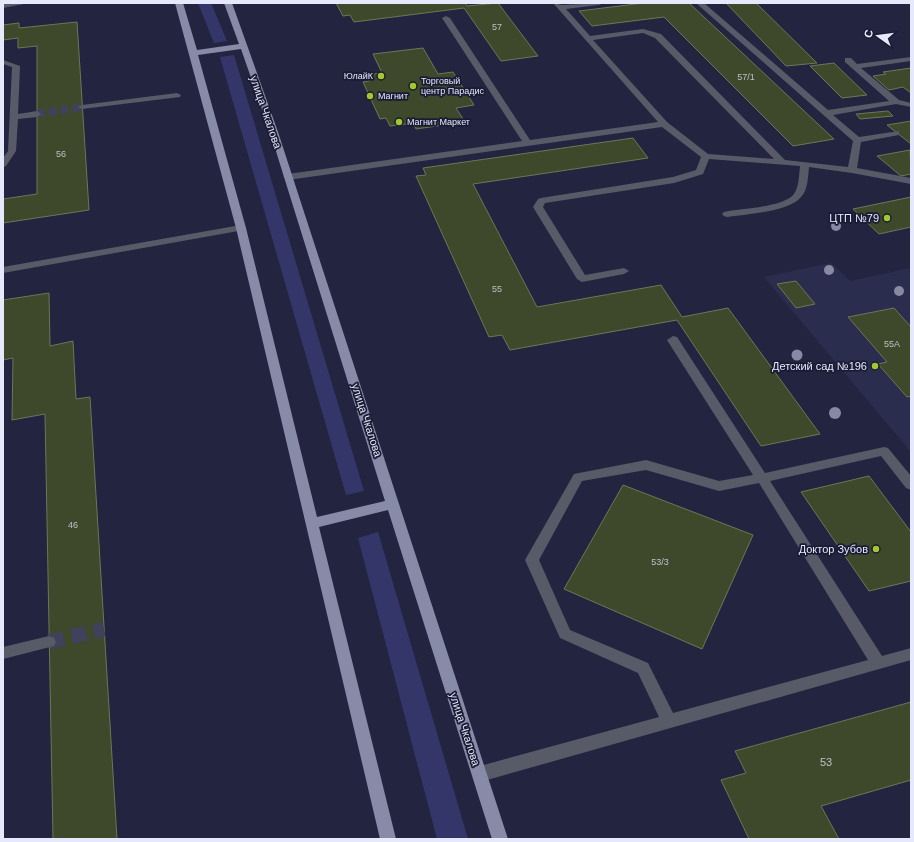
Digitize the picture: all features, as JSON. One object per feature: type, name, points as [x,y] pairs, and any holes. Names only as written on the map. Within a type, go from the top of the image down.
[{"type":"main road","points":[[179,3],[241,228],[388,839]]},
{"type":"main road","name":"улица Чкалова","points":[[228,3],[288,177],[394,504],[500,839]]},
{"type":"main road","points":[[194,53],[244,46]]},
{"type":"main road","points":[[313,523],[394,504]]},
{"type":"street","points":[[3,6],[25,3]]},
{"type":"street","points":[[559,5],[599,3]]},
{"type":"street","points":[[700,3],[828,113],[857,140]]},
{"type":"street","points":[[559,5],[664,124],[706,156],[804,164],[852,170],[911,181]]},
{"type":"street","points":[[446,18],[527,142]]},
{"type":"street","points":[[588,38],[642,31],[658,36],[782,162]]},
{"type":"street","points":[[856,66],[911,59]]},
{"type":"street","points":[[848,60],[896,102]]},
{"type":"street","points":[[3,62],[16,66],[12,151],[3,164]]},
{"type":"street","points":[[82,108],[177,95]]},
{"type":"street","points":[[828,113],[896,102],[911,104]]},
{"type":"street","points":[[14,117],[37,114]]},
{"type":"street","points":[[288,177],[527,142],[664,124]]},
{"type":"street","points":[[857,140],[896,133]]},
{"type":"street","points":[[852,170],[857,140]]},
{"type":"street","points":[[624,271],[582,279],[538,207],[541,201],[674,180],[700,172],[706,156]]},
{"type":"street","points":[[727,214],[789,202],[797,196],[801,188],[804,164]]},
{"type":"street","points":[[3,270],[241,228]]},
{"type":"street","points":[[674,340],[878,663]]},
{"type":"street","points":[[669,722],[643,668],[565,634],[532,560],[578,478],[646,465],[719,486],[884,451],[911,485]]},
{"type":"street","points":[[3,653],[49,642]]},
{"type":"street","points":[[480,774],[911,654]]},
{"type":"shaded area","points":[[198,3],[211,3],[227,41],[214,43]]},
{"type":"shaded area","points":[[234,55],[364,491],[346,495],[220,57]]},
{"type":"shaded area","name":"Детский сад №196","points":[[831,263],[850,281],[911,268],[911,452],[764,277]]},
{"type":"shaded area","points":[[378,532],[468,839],[437,839],[358,538]]},
{"type":"building","points":[[336,3],[465,3],[467,6],[498,3],[538,56],[501,61],[464,8],[354,22],[350,15],[343,16]]},
{"type":"building","points":[[644,3],[689,3],[834,139],[793,146],[664,17],[592,26],[579,11]]},
{"type":"building","points":[[726,3],[756,3],[817,63],[786,66]]},
{"type":"building","points":[[77,22],[89,210],[3,223],[3,199],[37,194],[37,46],[18,48],[18,38],[3,40],[3,25],[19,23],[19,28]]},
{"type":"building","name":"Торговый центр Парадис","points":[[423,48],[438,74],[453,72],[474,105],[456,108],[465,122],[416,129],[413,123],[390,126],[386,118],[380,119],[363,82],[369,81],[366,75],[382,73],[373,54]]},
{"type":"building","points":[[834,63],[867,95],[842,98],[810,66]]},
{"type":"building","points":[[911,68],[911,93],[903,87],[889,90],[873,76],[886,74],[883,72]]},
{"type":"building","points":[[888,111],[893,116],[860,119],[856,114]]},
{"type":"building","points":[[911,121],[911,144],[887,125]]},
{"type":"building","points":[[633,138],[648,158],[473,184],[537,307],[661,285],[682,317],[728,308],[820,434],[761,446],[677,320],[510,350],[502,335],[489,337],[416,176],[426,175],[423,168]]},
{"type":"building","points":[[910,150],[911,174],[901,176],[877,156]]},
{"type":"building","name":"ЦТП №79","points":[[911,197],[911,227],[879,234],[853,209]]},
{"type":"building","points":[[796,281],[815,304],[796,308],[777,284]]},
{"type":"building","points":[[49,293],[50,346],[73,341],[76,399],[90,397],[117,839],[53,839],[45,414],[12,420],[13,358],[3,360],[3,300]]},
{"type":"building","points":[[894,308],[911,327],[911,396],[907,397],[878,364],[887,362],[848,317]]},
{"type":"building","name":"Доктор Зубов","points":[[869,476],[911,532],[911,581],[869,591],[801,492]]},
{"type":"building","points":[[623,485],[753,535],[702,649],[564,589]]},
{"type":"building","points":[[911,702],[911,780],[821,806],[839,839],[749,839],[721,780],[746,773],[735,751]]},
{"type":"tunnel","points":[[37,114],[82,107]]},
{"type":"tunnel","points":[[49,642],[104,629]]},
{"type":"place","name":"ЮлайК","points":[[381,76]]},
{"type":"place","name":"Торговый центр Парадис","points":[[413,86]]},
{"type":"place","name":"Магнит","points":[[370,96]]},
{"type":"place","name":"Магнит Маркет","points":[[399,122]]},
{"type":"place","name":"ЦТП №79","points":[[887,218]]},
{"type":"place","name":"Детский сад №196","points":[[875,366]]},
{"type":"place","name":"Доктор Зубов","points":[[876,549]]}]
